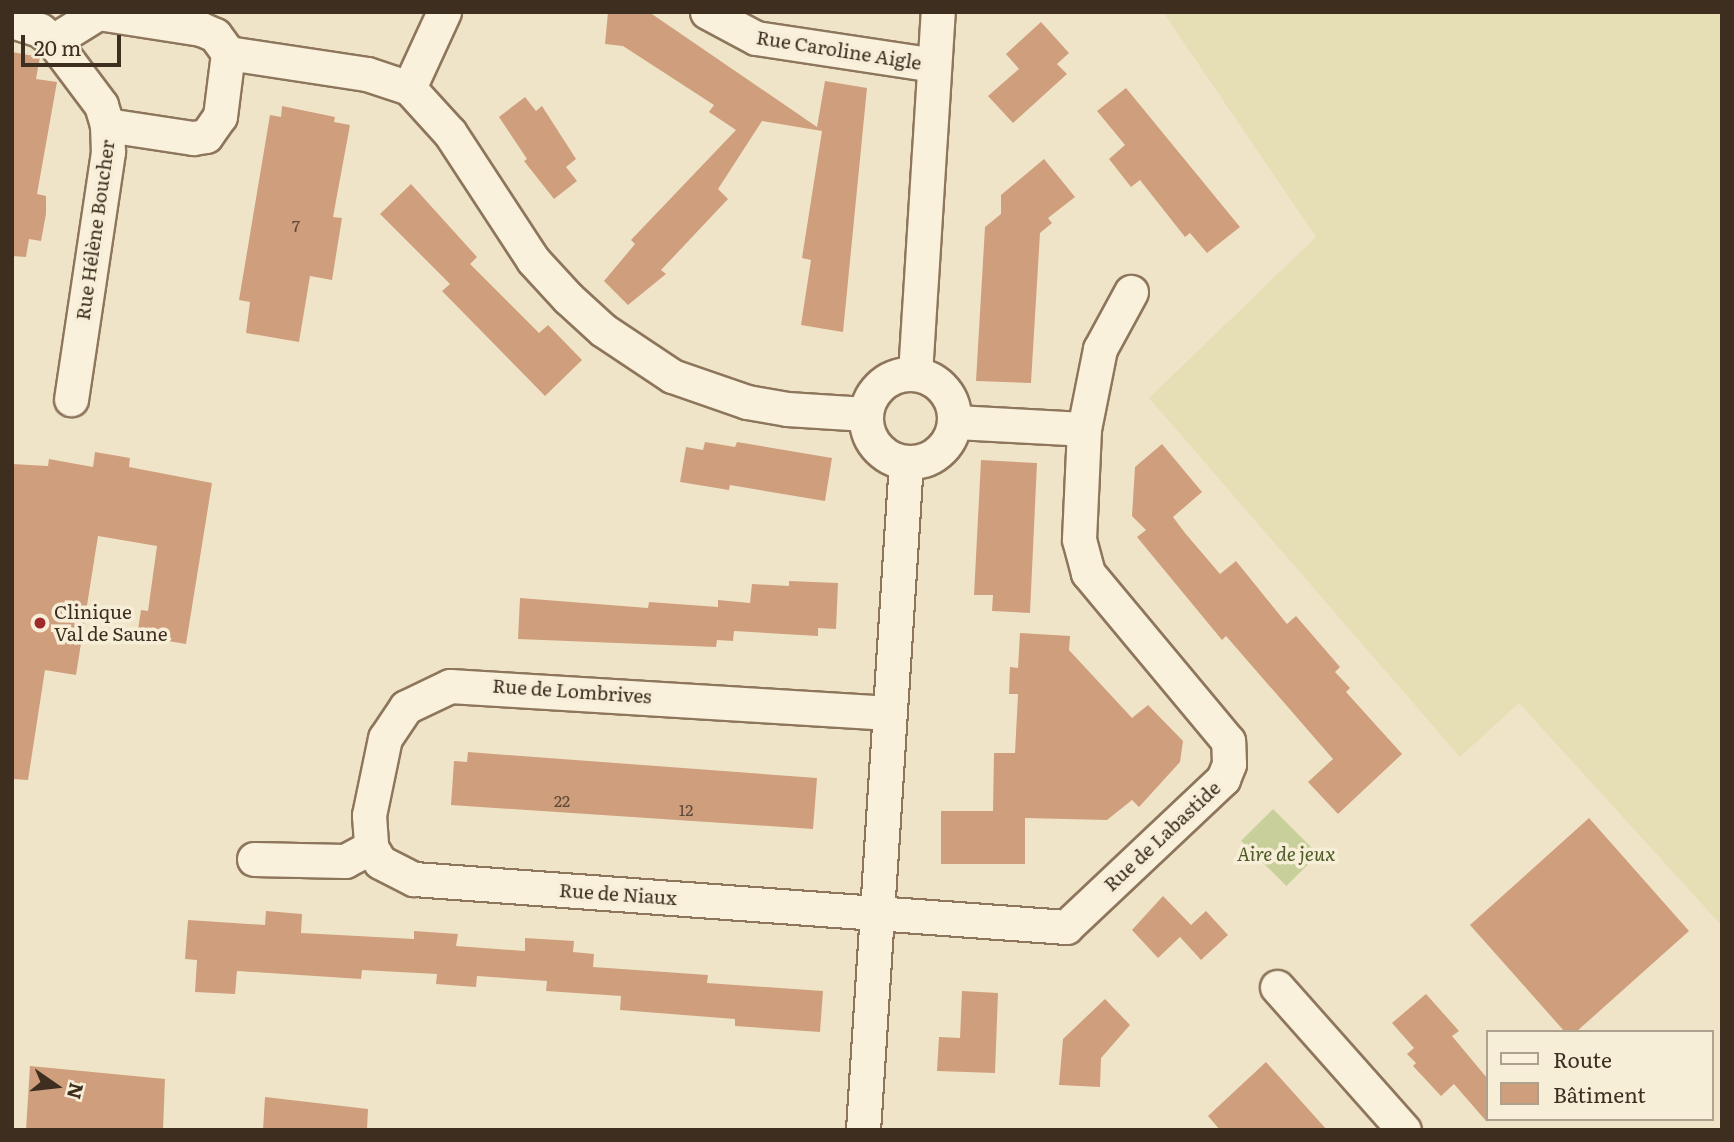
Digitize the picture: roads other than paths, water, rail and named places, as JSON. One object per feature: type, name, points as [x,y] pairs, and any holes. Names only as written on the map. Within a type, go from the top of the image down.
[{"type":"street","points":[[409,89],[444,12]]},
{"type":"street","name":"Rue Caroline Aigle","points":[[708,12],[756,38],[934,65]]},
{"type":"street","points":[[915,374],[938,12]]},
{"type":"street","points":[[53,41],[98,13],[201,29],[215,35],[228,53],[219,116],[205,136],[193,138],[107,125]]},
{"type":"street","name":"Rue Hélène Boucher","points":[[12,21],[40,30],[53,41],[101,105],[107,125],[108,152],[71,399]]},
{"type":"street","points":[[228,53],[367,74],[409,89],[475,166],[533,260],[568,298],[614,338],[672,376],[710,391],[787,410],[866,414]]},
{"type":"street","name":"Rue de Labastide","points":[[879,912],[1066,927],[1227,772],[1230,754],[1225,734],[1088,573],[1079,539],[1084,429],[1100,349],[1131,292]]},
{"type":"street","points":[[915,374],[944,390],[954,422],[939,452],[906,462],[890,458],[876,447],[868,432],[866,414],[881,384],[897,375],[915,374]]},
{"type":"street","points":[[954,422],[1084,429]]},
{"type":"street","points":[[863,1130],[906,462]]},
{"type":"street","name":"Rue de Lombrives","points":[[371,847],[369,815],[384,738],[406,707],[450,686],[890,713]]},
{"type":"street","points":[[254,859],[345,861],[371,847]]},
{"type":"street","name":"Rue de Niaux","points":[[371,847],[380,862],[414,879],[879,912]]},
{"type":"street","points":[[1276,988],[1404,1130]]},
{"type":"place","name":"Clinique Val de Saune","points":[[40,623]]},
{"type":"park label","name":"Aire de jeux","points":[[1286,854]]}]
